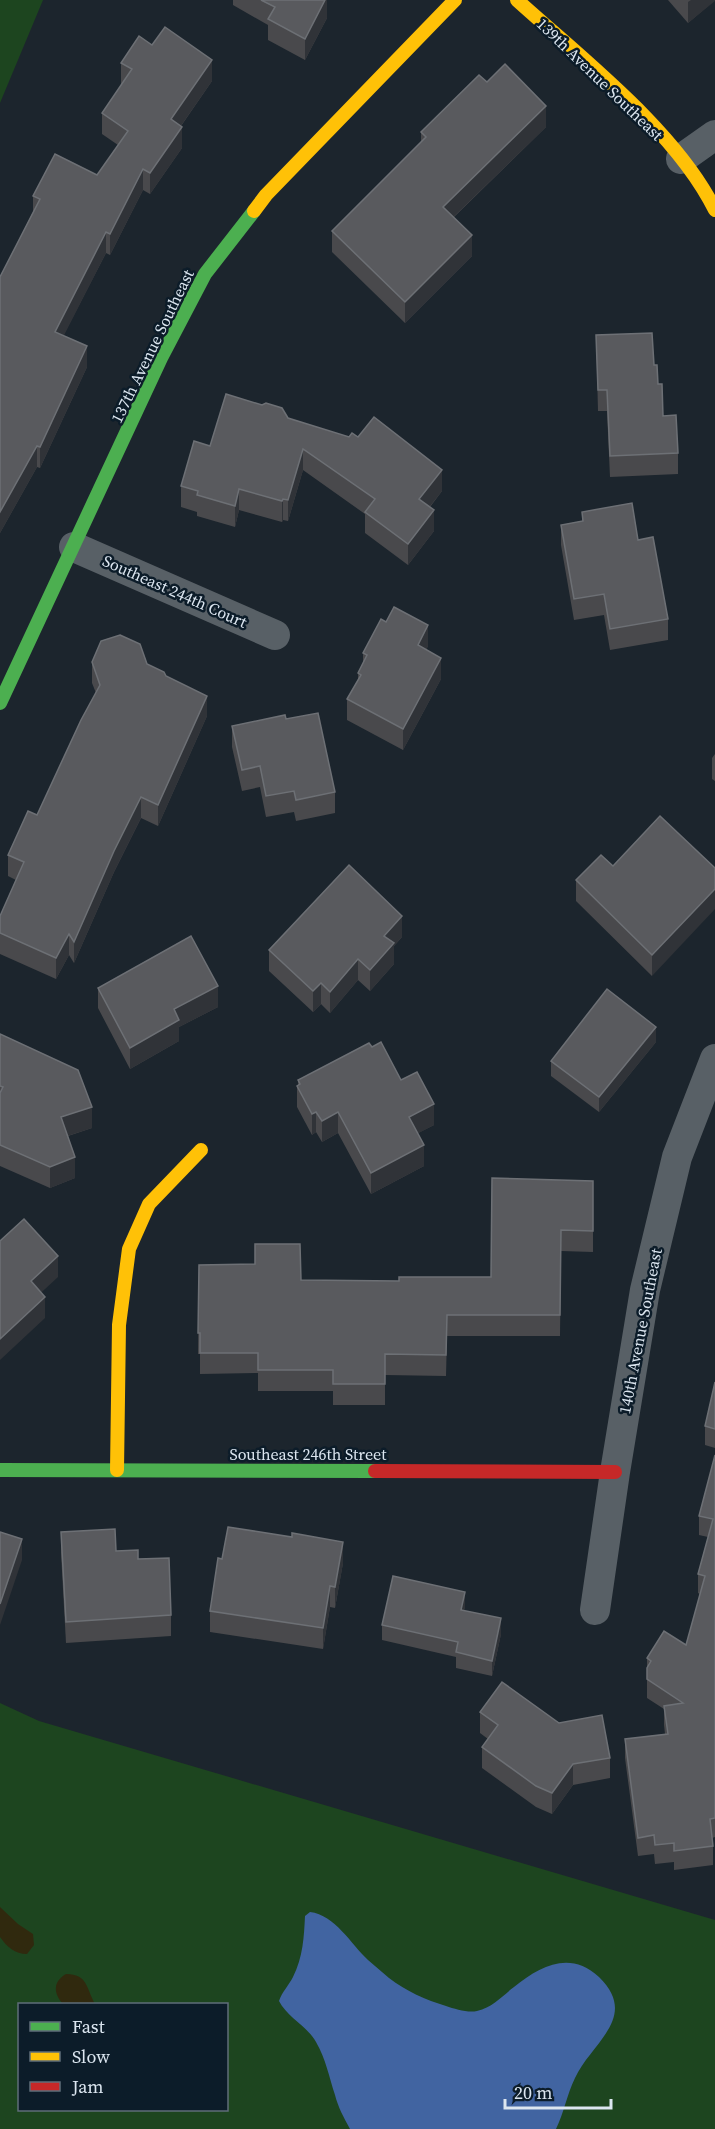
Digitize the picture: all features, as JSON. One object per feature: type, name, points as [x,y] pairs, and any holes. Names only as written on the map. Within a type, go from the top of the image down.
[{"type":"street","name":"137th Avenue Southeast","points":[[0,703],[161,358],[205,274],[267,195],[455,0]]},
{"type":"street","name":"139th Avenue Southeast","points":[[517,0],[637,110],[681,159],[715,210]]},
{"type":"street","points":[[681,159],[715,135]]},
{"type":"street","name":"Southeast 244th Court","points":[[74,547],[275,635]]},
{"type":"street","name":"140th Avenue Southeast","points":[[595,1610],[645,1290],[677,1157],[715,1059]]},
{"type":"street","points":[[117,1470],[119,1326],[129,1249],[149,1204],[201,1150]]},
{"type":"street","name":"Southeast 246th Street","points":[[0,1470],[615,1472]]},
{"type":"green space","points":[[0,0],[43,0],[0,103]]},
{"type":"green space","points":[[0,1703],[39,1721],[715,1920],[715,2129],[0,2129]]},
{"type":"sand","points":[[0,1907],[33,1934],[34,1945],[27,1954],[12,1949],[0,1937]]},
{"type":"sand","points":[[66,1974],[79,1976],[88,1987],[95,2003],[62,2003],[56,1992],[61,1977]]},
{"type":"water","points":[[310,1912],[319,1914],[335,1924],[368,1960],[396,1983],[424,1998],[461,2010],[473,2011],[488,2007],[524,1979],[555,1964],[577,1964],[599,1977],[610,1991],[615,2005],[614,2017],[575,2078],[556,2129],[350,2129],[343,2117],[325,2061],[316,2042],[279,2001],[299,1962],[305,1916]]},
{"type":"building","points":[[261,0],[325,0],[305,39],[268,19],[275,7]]},
{"type":"building","points":[[165,27],[212,60],[171,119],[182,127],[150,173],[143,169],[110,234],[106,232],[55,332],[87,346],[40,447],[37,446],[0,512],[0,277],[40,199],[33,196],[55,154],[97,175],[128,131],[102,113],[132,69],[121,63],[139,36],[152,45]]},
{"type":"building","points":[[505,64],[546,106],[443,207],[472,235],[405,302],[332,231],[426,137],[421,132],[479,75],[487,82]]},
{"type":"building","points":[[652,333],[654,365],[657,365],[658,384],[662,384],[663,416],[676,415],[678,453],[610,456],[607,390],[598,390],[596,335]]},
{"type":"building","points":[[226,394],[262,405],[266,403],[282,408],[288,418],[349,437],[352,433],[358,437],[374,417],[442,470],[419,499],[434,510],[408,544],[365,512],[375,499],[303,449],[288,500],[283,499],[282,501],[239,489],[235,506],[197,495],[198,491],[181,486],[194,441],[210,446]]},
{"type":"building","points":[[632,503],[638,540],[653,537],[668,619],[610,629],[604,594],[574,599],[561,525],[583,521],[582,512]]},
{"type":"building","points":[[394,607],[428,625],[418,645],[441,658],[403,729],[347,699],[361,675],[358,673],[367,655],[363,653],[381,619],[386,622]]},
{"type":"building","points":[[120,635],[140,644],[147,664],[207,696],[158,805],[141,797],[114,851],[74,942],[69,934],[56,958],[0,933],[0,916],[24,862],[8,855],[28,811],[37,815],[81,720],[100,685],[92,662],[101,641]]},
{"type":"building","points":[[318,713],[335,792],[296,800],[294,791],[266,796],[260,766],[242,770],[232,726],[285,715],[286,719]]},
{"type":"building","points":[[660,816],[715,868],[715,889],[652,955],[576,880],[601,855],[613,866]]},
{"type":"building","points":[[349,865],[402,916],[384,936],[394,943],[370,970],[358,959],[330,992],[321,983],[313,991],[269,950]]},
{"type":"building","points":[[191,936],[218,986],[174,1009],[179,1020],[130,1048],[98,988]]},
{"type":"building","points":[[607,989],[656,1027],[599,1097],[551,1061]]},
{"type":"building","points":[[0,1034],[78,1070],[92,1107],[61,1117],[75,1157],[50,1167],[0,1145],[0,1093],[3,1087],[0,1086]]},
{"type":"building","points":[[381,1042],[401,1080],[417,1072],[434,1104],[409,1117],[424,1145],[371,1173],[338,1112],[322,1121],[316,1112],[312,1114],[297,1086],[300,1084],[298,1080],[369,1043],[372,1047]]},
{"type":"building","points":[[492,1178],[593,1181],[593,1231],[561,1230],[560,1315],[447,1315],[446,1355],[385,1354],[385,1384],[333,1384],[333,1370],[258,1370],[258,1353],[200,1353],[199,1265],[255,1264],[255,1244],[300,1244],[301,1280],[399,1281],[399,1277],[491,1277]]},
{"type":"building","points":[[24,1219],[58,1256],[31,1281],[45,1297],[0,1339],[0,1241]]},
{"type":"building","points":[[715,1382],[715,1429],[705,1426]]},
{"type":"building","points":[[715,1455],[715,1818],[710,1819],[713,1846],[674,1851],[674,1843],[655,1845],[654,1835],[638,1838],[625,1739],[668,1734],[664,1706],[683,1703],[647,1679],[647,1668],[651,1661],[647,1658],[664,1631],[686,1645],[705,1576],[698,1574],[713,1519],[699,1516]]},
{"type":"building","points":[[228,1527],[292,1537],[292,1533],[343,1542],[335,1587],[330,1586],[323,1628],[210,1611],[218,1558],[222,1559]]},
{"type":"building","points":[[115,1529],[116,1551],[138,1550],[138,1559],[169,1558],[171,1615],[66,1622],[61,1532]]},
{"type":"building","points":[[0,1532],[22,1539],[0,1604]]},
{"type":"building","points":[[393,1576],[465,1592],[461,1610],[501,1618],[492,1661],[456,1652],[458,1642],[382,1625]]},
{"type":"building","points":[[502,1682],[559,1723],[602,1715],[610,1758],[573,1764],[552,1793],[536,1786],[482,1747],[498,1725],[480,1712]]},
{"type":"traffic: fast","points":[[0,703],[161,358],[205,274],[254,211]]},
{"type":"traffic: fast","points":[[0,1470],[375,1471]]},
{"type":"traffic: slow","points":[[254,211],[266,195],[455,0]]},
{"type":"traffic: slow","points":[[517,0],[652,124],[677,152],[715,210]]},
{"type":"traffic: slow","points":[[117,1470],[119,1325],[129,1249],[149,1204],[201,1150]]},
{"type":"traffic: jam","points":[[375,1471],[615,1472]]}]
